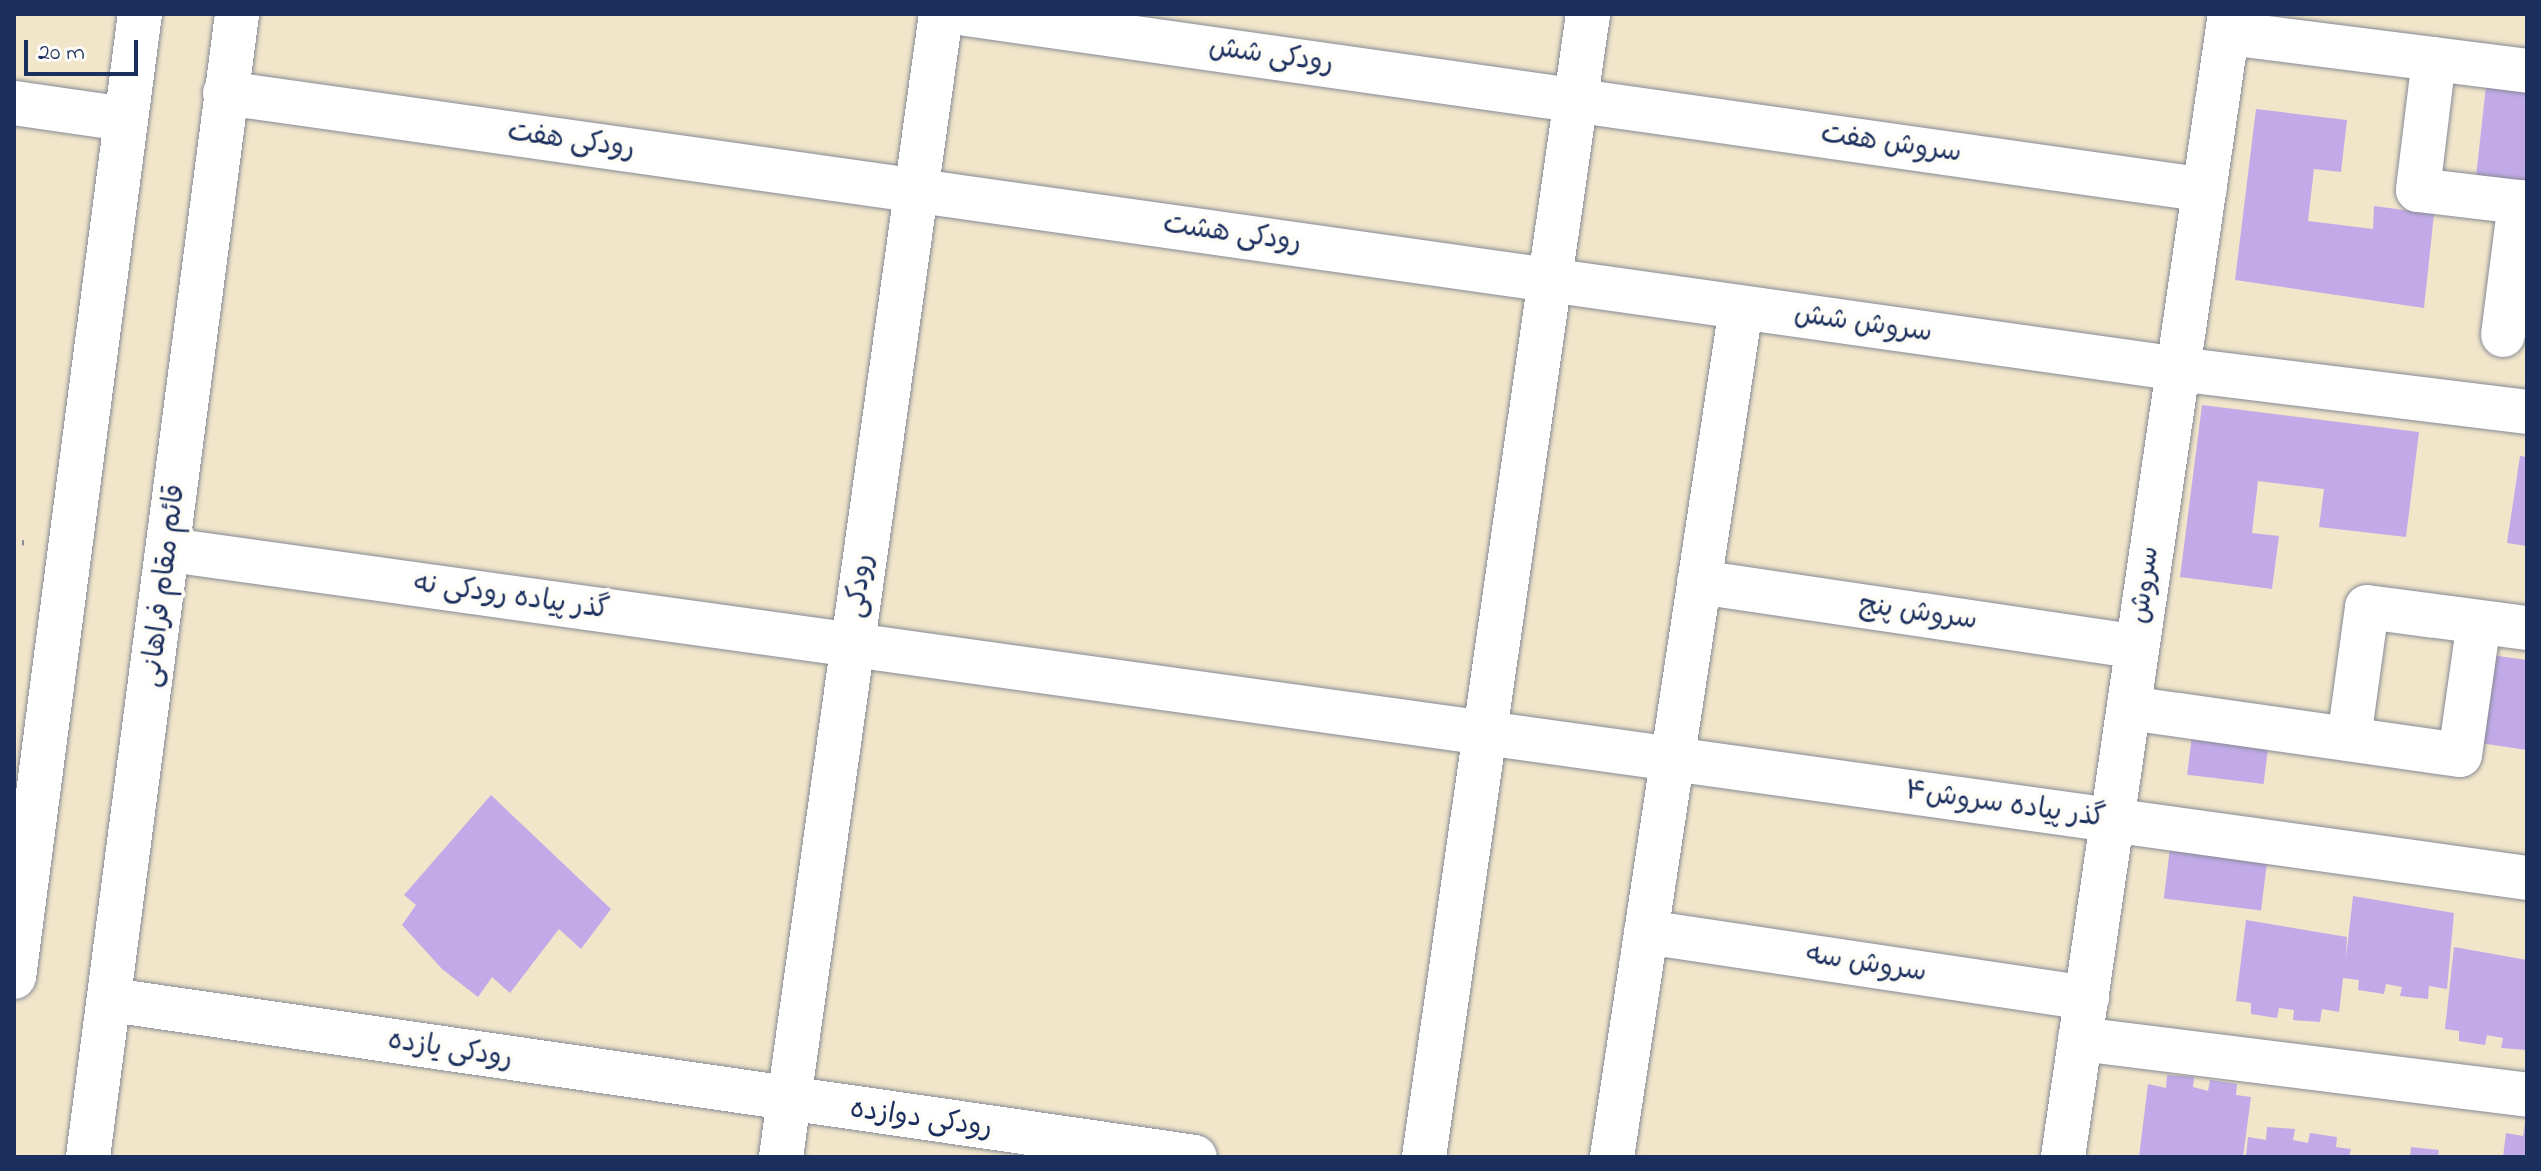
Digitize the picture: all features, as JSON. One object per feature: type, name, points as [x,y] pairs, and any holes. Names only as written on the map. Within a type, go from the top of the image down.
[{"type":"street","points":[[14,977],[140,14]]},
{"type":"street","name":"قائم مقام فراهانی","points":[[88,1157],[170,550],[237,14]]},
{"type":"street","name":"رودکی","points":[[781,1157],[941,14]]},
{"type":"street","name":"رودکی شش","points":[[966,14],[1577,100]]},
{"type":"street","points":[[1424,1157],[1588,14]]},
{"type":"street","points":[[2229,24],[2434,59],[2527,71]]},
{"type":"street","name":"سروش","points":[[2063,1157],[2229,24]]},
{"type":"street","points":[[2434,59],[2418,190],[2524,203],[2503,335]]},
{"type":"street","name":"رودکی هفت","points":[[225,93],[916,191]]},
{"type":"street","name":"سروش هفت","points":[[1577,100],[2205,190]]},
{"type":"street","points":[[14,103],[125,119]]},
{"type":"street","name":"رودکی هشت","points":[[916,191],[1548,280]]},
{"type":"street","name":"سروش شش","points":[[1548,280],[2178,369],[2527,412]]},
{"type":"street","points":[[1612,1157],[1741,308]]},
{"type":"street","name":"گذر پیاده رودکی نه","points":[[170,550],[1484,733]]},
{"type":"street","name":"سروش پنج","points":[[1699,582],[2137,647]]},
{"type":"street","points":[[2349,739],[2367,607],[2527,628]]},
{"type":"street","points":[[2129,708],[2460,755],[2479,622]]},
{"type":"street","name":"گذر پیاده سروش۴","points":[[1484,733],[2527,878]]},
{"type":"street","name":"سروش سه","points":[[1646,932],[2083,1019],[2527,1095]]},
{"type":"street","name":"رودکی یازده","points":[[111,1000],[789,1102]]},
{"type":"street","name":"رودکی دوازده","points":[[789,1102],[1195,1157]]},
{"type":"building","points":[[2486,86],[2527,90],[2527,182],[2476,177]]},
{"type":"building","points":[[2256,109],[2347,120],[2341,172],[2314,169],[2308,221],[2373,229],[2374,206],[2434,214],[2424,308],[2235,280]]},
{"type":"building","points":[[2202,405],[2419,432],[2406,537],[2319,527],[2324,489],[2258,481],[2252,533],[2279,536],[2272,589],[2180,577]]},
{"type":"building","points":[[2520,456],[2527,457],[2527,546],[2507,543]]},
{"type":"building","points":[[2491,655],[2527,660],[2527,750],[2479,743]]},
{"type":"building","points":[[2193,727],[2269,736],[2264,784],[2187,775]]},
{"type":"building","points":[[491,795],[611,909],[581,949],[559,929],[510,993],[492,977],[478,997],[442,969],[402,925],[416,905],[404,895]]},
{"type":"building","points":[[2170,848],[2267,860],[2261,911],[2164,899]]},
{"type":"building","points":[[2353,896],[2454,913],[2447,989],[2429,986],[2428,999],[2400,996],[2402,987],[2386,984],[2384,994],[2358,990],[2359,980],[2343,978],[2339,1012],[2322,1009],[2320,1022],[2293,1020],[2294,1010],[2279,1008],[2277,1018],[2251,1014],[2251,1003],[2236,1001],[2246,920],[2347,937],[2346,958]]},
{"type":"building","points":[[2454,947],[2527,960],[2527,1050],[2501,1048],[2503,1038],[2487,1035],[2485,1045],[2459,1041],[2459,1031],[2445,1029]]},
{"type":"building","points":[[2167,1075],[2194,1077],[2193,1087],[2208,1091],[2210,1080],[2237,1084],[2236,1095],[2251,1097],[2243,1157],[2139,1157],[2148,1084],[2166,1088]]},
{"type":"building","points":[[2525,1122],[2527,1157],[2503,1157],[2506,1133],[2523,1136]]},
{"type":"building","points":[[2267,1127],[2295,1129],[2293,1140],[2308,1143],[2310,1133],[2337,1137],[2336,1147],[2351,1149],[2349,1157],[2246,1157],[2248,1137],[2266,1140]]},
{"type":"building","points":[[2411,1147],[2439,1150],[2438,1157],[2410,1157]]}]
